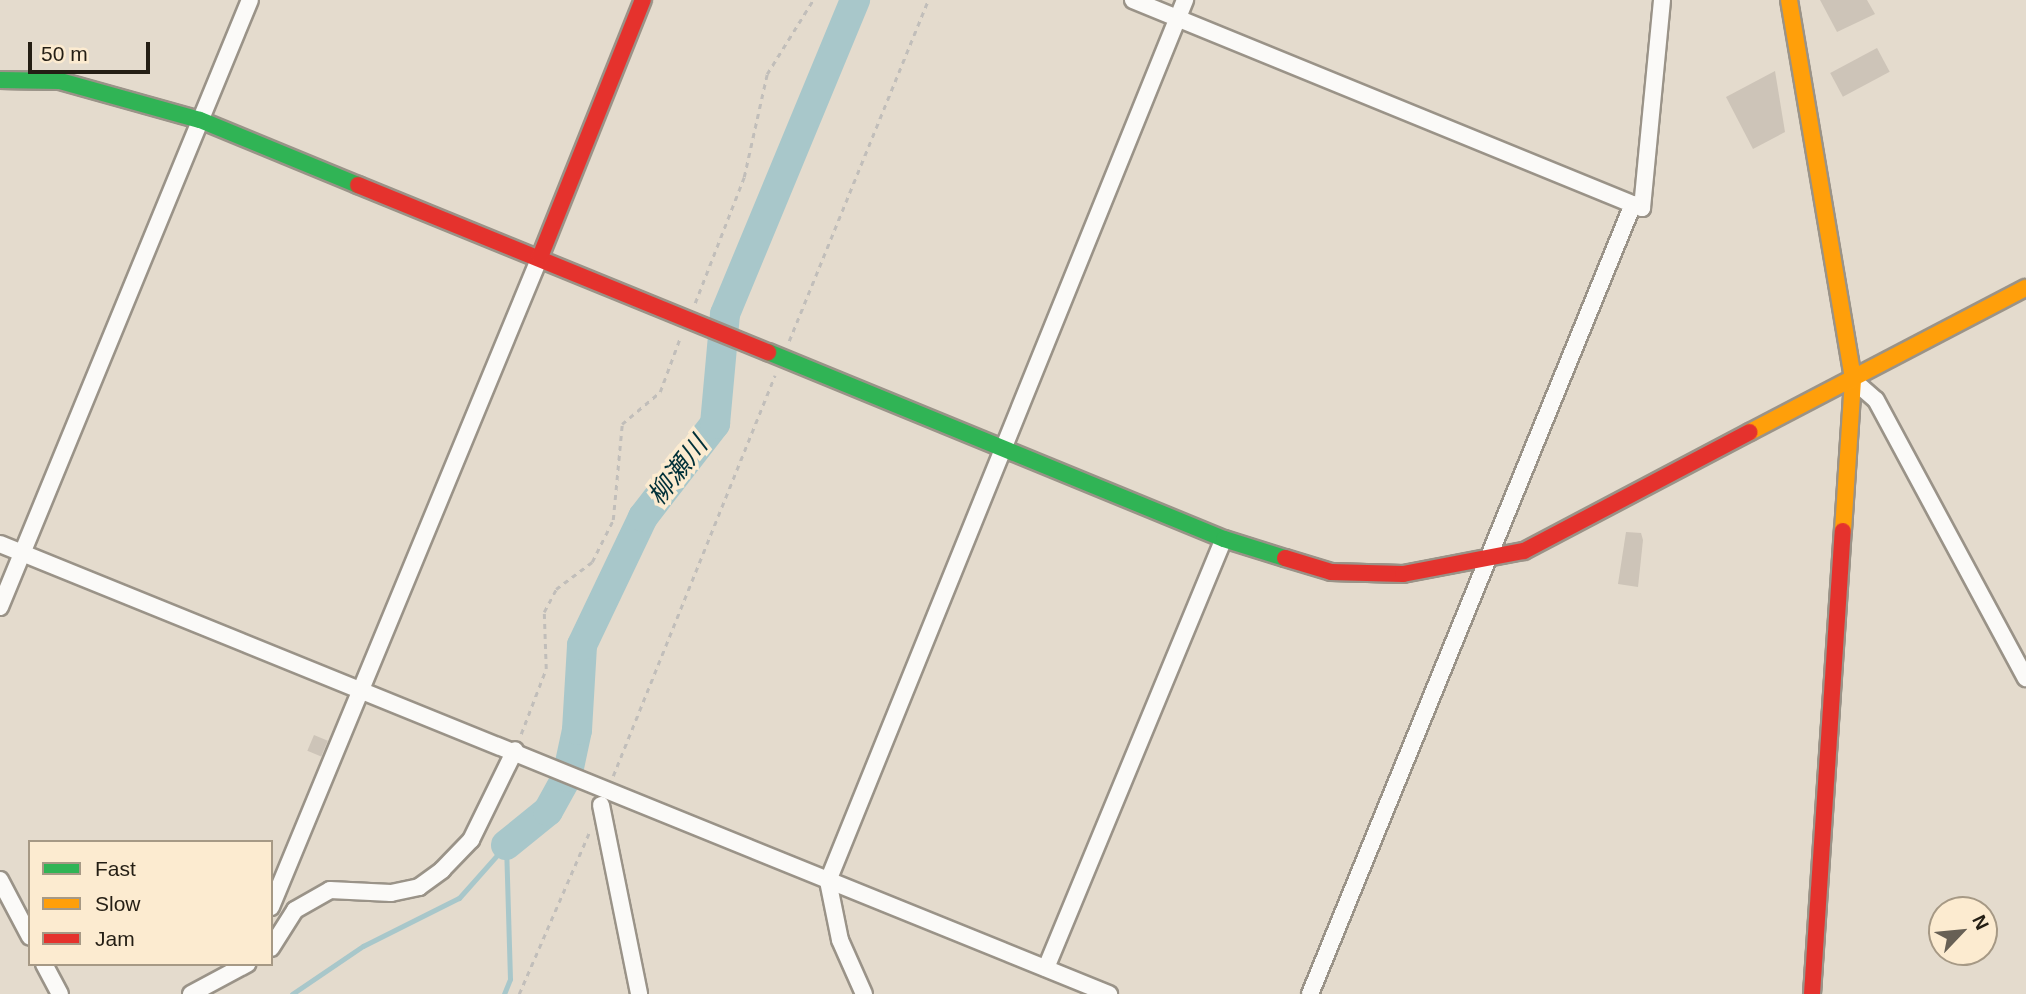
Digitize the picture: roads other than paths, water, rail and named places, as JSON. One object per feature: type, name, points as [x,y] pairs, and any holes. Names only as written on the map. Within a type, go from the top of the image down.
[{"type":"street","points":[[0,607],[250,0]]},
{"type":"street","points":[[273,902],[540,257],[643,0]]},
{"type":"street","points":[[1133,0],[1642,208],[1662,0]]},
{"type":"street","points":[[864,994],[840,940],[828,881],[1185,0]]},
{"type":"street","points":[[1789,0],[1853,380],[1812,994]]},
{"type":"street","points":[[0,80],[60,81],[200,120],[686,319],[784,354],[1224,539],[1331,572],[1403,574],[1485,562],[1626,502],[2026,288]]},
{"type":"street","points":[[1310,994],[1633,204]]},
{"type":"street","points":[[1853,380],[1876,400],[2026,678]]},
{"type":"street","points":[[1046,968],[1224,539]]},
{"type":"street","points":[[0,544],[518,751],[828,881],[1109,994]]},
{"type":"street","points":[[273,945],[295,911],[330,890],[391,893],[419,887],[442,870],[471,839],[518,751]]},
{"type":"street","points":[[601,805],[639,994]]},
{"type":"street","points":[[0,880],[28,933]]},
{"type":"street","points":[[45,966],[60,994]]},
{"type":"street","points":[[191,994],[243,966]]},
{"type":"waterway","name":"柳瀬川","points":[[506,845],[548,811],[567,777],[577,730],[582,645],[643,517],[715,424],[725,314],[855,0]]},
{"type":"waterway","points":[[292,994],[363,946],[459,898],[506,845]]},
{"type":"waterway","points":[[504,994],[510,979],[506,846]]}]
